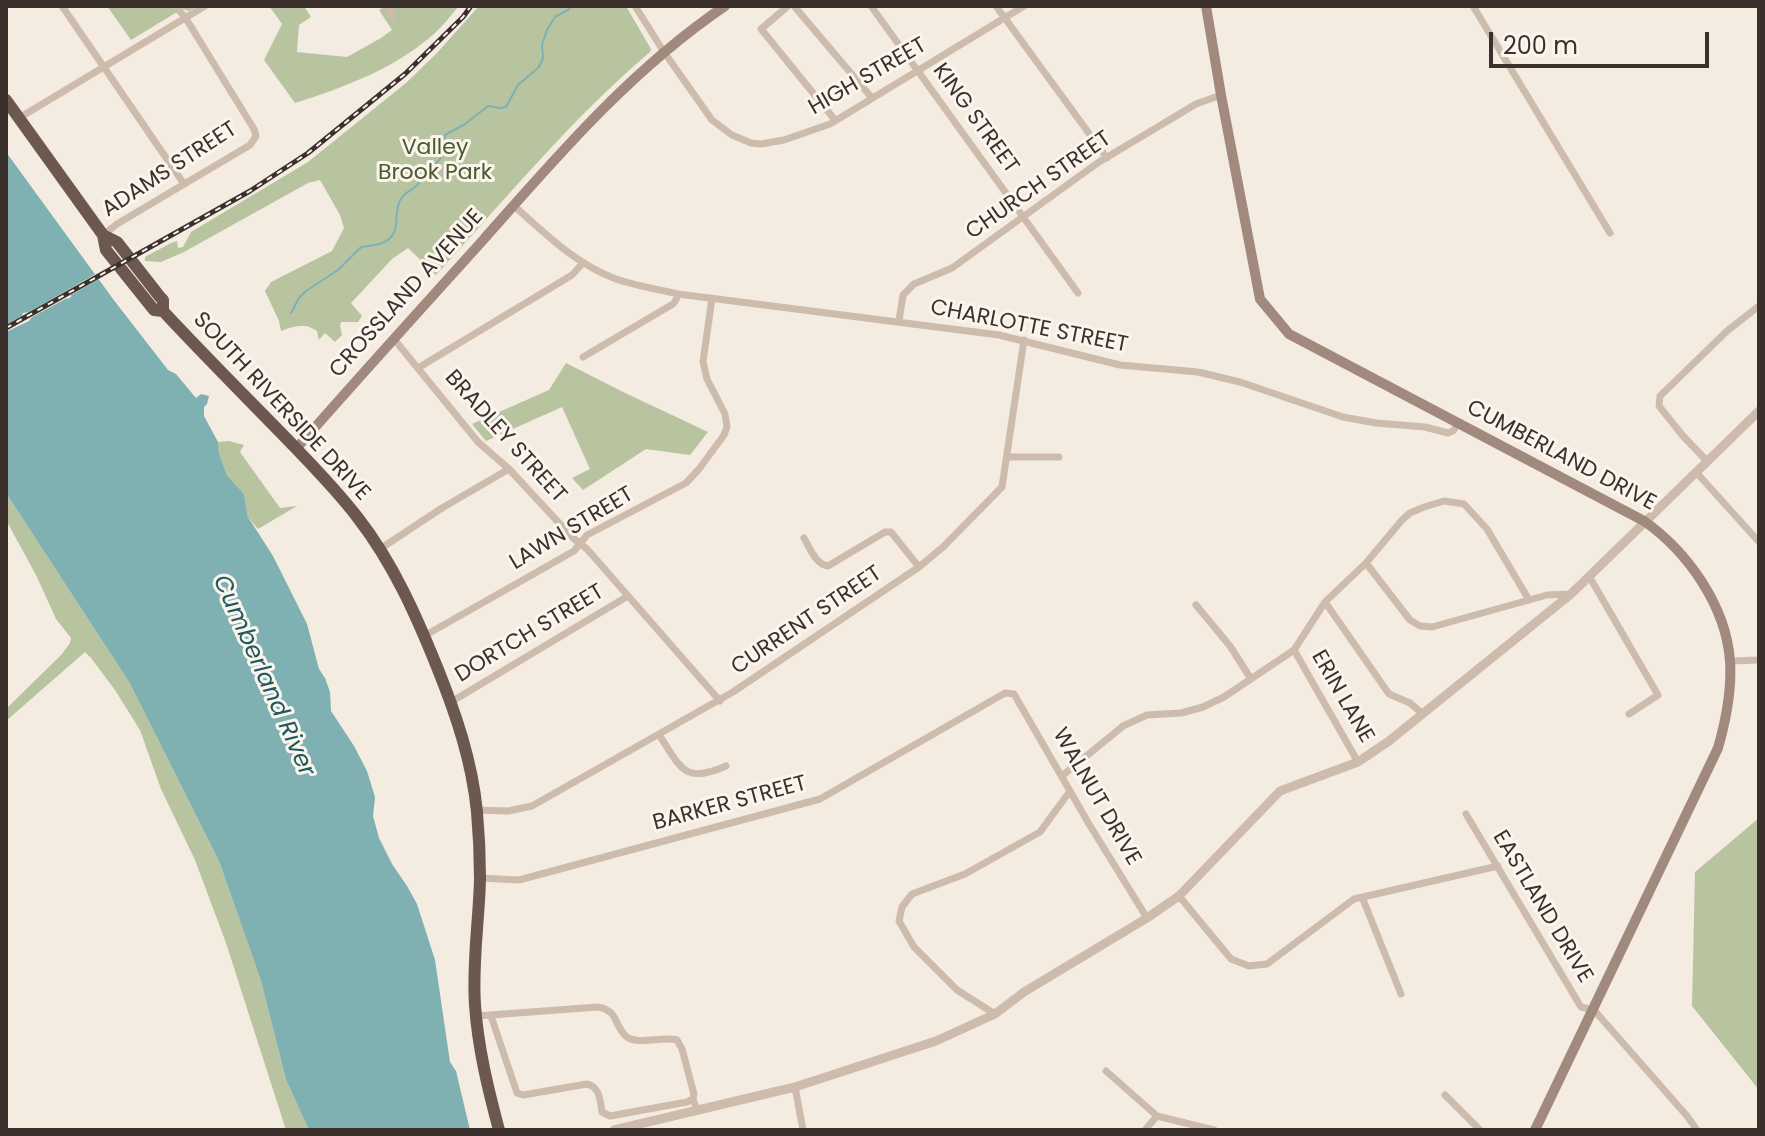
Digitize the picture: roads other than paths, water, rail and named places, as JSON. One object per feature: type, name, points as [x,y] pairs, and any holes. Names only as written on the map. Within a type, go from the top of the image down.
[{"type":"highway","name":"SOUTH RIVERSIDE DRIVE","points":[[6,100],[103,235],[117,242],[163,300],[163,311],[338,493],[359,518],[397,578],[424,636],[464,739],[477,810],[480,878],[475,963],[477,1016],[487,1086],[499,1130]]},
{"type":"main road","name":"CROSSLAND AVENUE","points":[[296,449],[513,205],[605,107],[664,52],[725,6]]},
{"type":"main road","name":"CUMBERLAND DRIVE","points":[[1206,6],[1260,299],[1289,334],[1644,521],[1675,547],[1698,577],[1719,618],[1730,661],[1728,703],[1718,748],[1538,1129]]},
{"type":"street","points":[[62,6],[184,184]]},
{"type":"street","points":[[175,6],[185,17]]},
{"type":"street","points":[[19,118],[205,6]]},
{"type":"street","points":[[386,6],[393,17]]},
{"type":"street","name":"HIGH STREET","points":[[635,6],[712,120],[724,130],[751,143],[772,143],[835,120],[1024,6]]},
{"type":"street","points":[[788,6],[761,29],[835,120]]},
{"type":"street","points":[[794,6],[872,98]]},
{"type":"street","name":"KING STREET","points":[[871,6],[1078,293]]},
{"type":"street","points":[[996,6],[1107,158]]},
{"type":"street","points":[[1473,6],[1610,233]]},
{"type":"street","name":"ADAMS STREET","points":[[103,235],[250,145],[256,136],[185,17]]},
{"type":"street","name":"CHURCH STREET","points":[[899,321],[903,295],[907,290],[952,268],[1107,158],[1196,104],[1221,95]]},
{"type":"street","name":"CHARLOTTE STREET","points":[[513,205],[583,263],[617,279],[678,294],[999,335],[1120,365],[1198,372],[1240,382],[1343,417],[1376,423],[1425,427],[1448,433],[1458,424]]},
{"type":"street","points":[[418,368],[572,275],[583,263]]},
{"type":"street","points":[[583,357],[673,304],[678,294]]},
{"type":"street","name":"LAWN STREET","points":[[424,636],[574,551],[587,535],[686,483],[699,469],[727,427],[725,414],[707,379],[703,362],[712,298]]},
{"type":"street","points":[[1707,461],[1659,406],[1660,396],[1727,331],[1759,306]]},
{"type":"street","name":"BRADLEY STREET","points":[[394,339],[478,442],[509,469],[587,549],[720,701]]},
{"type":"street","name":"CURRENT STREET","points":[[477,810],[508,811],[532,806],[720,701],[919,567],[943,547],[999,491],[1004,482],[1024,340]]},
{"type":"street","points":[[614,1130],[795,1087],[936,1041],[995,1014],[1024,992],[1179,896],[1280,791],[1358,762],[1389,741],[1571,594],[1759,411]]},
{"type":"street","points":[[1007,457],[1059,457]]},
{"type":"street","points":[[380,549],[509,469]]},
{"type":"street","points":[[1696,472],[1759,542]]},
{"type":"street","points":[[1062,776],[1123,726],[1147,715],[1181,713],[1203,707],[1224,697],[1294,650],[1325,602],[1366,563],[1410,513],[1444,501],[1464,504],[1487,529],[1529,600]]},
{"type":"street","points":[[804,538],[818,562],[828,566],[885,532],[891,532],[919,567]]},
{"type":"street","points":[[1366,563],[1410,620],[1420,626],[1432,627],[1547,595],[1571,594]]},
{"type":"street","points":[[1589,576],[1658,695],[1629,714]]},
{"type":"street","name":"DORTCH STREET","points":[[451,702],[628,596]]},
{"type":"street","points":[[1325,602],[1389,694],[1410,703],[1423,714]]},
{"type":"street","points":[[1196,605],[1230,646],[1251,679]]},
{"type":"street","name":"ERIN LANE","points":[[1294,650],[1358,762]]},
{"type":"street","points":[[1730,661],[1759,660]]},
{"type":"street","name":"BARKER STREET","points":[[480,878],[519,880],[820,799],[1005,693],[1014,694]]},
{"type":"street","name":"WALNUT DRIVE","points":[[1014,694],[1147,918]]},
{"type":"street","points":[[659,735],[680,765],[691,774],[705,774],[726,766]]},
{"type":"street","points":[[995,1014],[957,990],[914,947],[899,921],[902,907],[912,894],[965,874],[1040,832],[1070,791]]},
{"type":"street","name":"EASTLAND DRIVE","points":[[1466,814],[1581,1007],[1594,1010],[1697,1130]]},
{"type":"street","points":[[1179,896],[1231,959],[1249,966],[1267,964],[1354,899],[1498,866]]},
{"type":"street","points":[[1362,897],[1401,994]]},
{"type":"street","points":[[477,1016],[606,1008],[612,1012],[625,1036],[633,1040],[677,1040],[697,1110]]},
{"type":"street","points":[[491,1016],[517,1093],[523,1095],[587,1084],[597,1090],[602,1112],[610,1116],[693,1099]]},
{"type":"street","points":[[1106,1071],[1157,1116],[1214,1130]]},
{"type":"street","points":[[795,1087],[803,1130]]},
{"type":"street","points":[[1445,1095],[1480,1130]]},
{"type":"street","points":[[1145,1130],[1157,1116]]},
{"type":"water","name":"Cumberland River","points":[[6,152],[168,370],[176,374],[196,398],[201,394],[209,396],[204,416],[218,442],[227,475],[244,494],[248,517],[273,556],[307,624],[319,669],[330,692],[331,711],[367,771],[375,797],[373,816],[379,838],[417,904],[435,960],[450,1062],[456,1071],[470,1130],[309,1130],[286,1080],[261,981],[219,861],[129,682],[6,493]]},
{"type":"waterway","points":[[291,313],[306,291],[338,270],[360,248],[389,239],[395,230],[398,204],[441,158],[445,135],[488,106],[506,107],[518,85],[539,67],[543,58],[542,45],[555,17],[571,6]]},
{"type":"railway","points":[[6,328],[250,191],[308,153],[405,74],[471,6]]},
{"type":"park label","name":"Valley Brook Park","points":[[435,160]]}]
